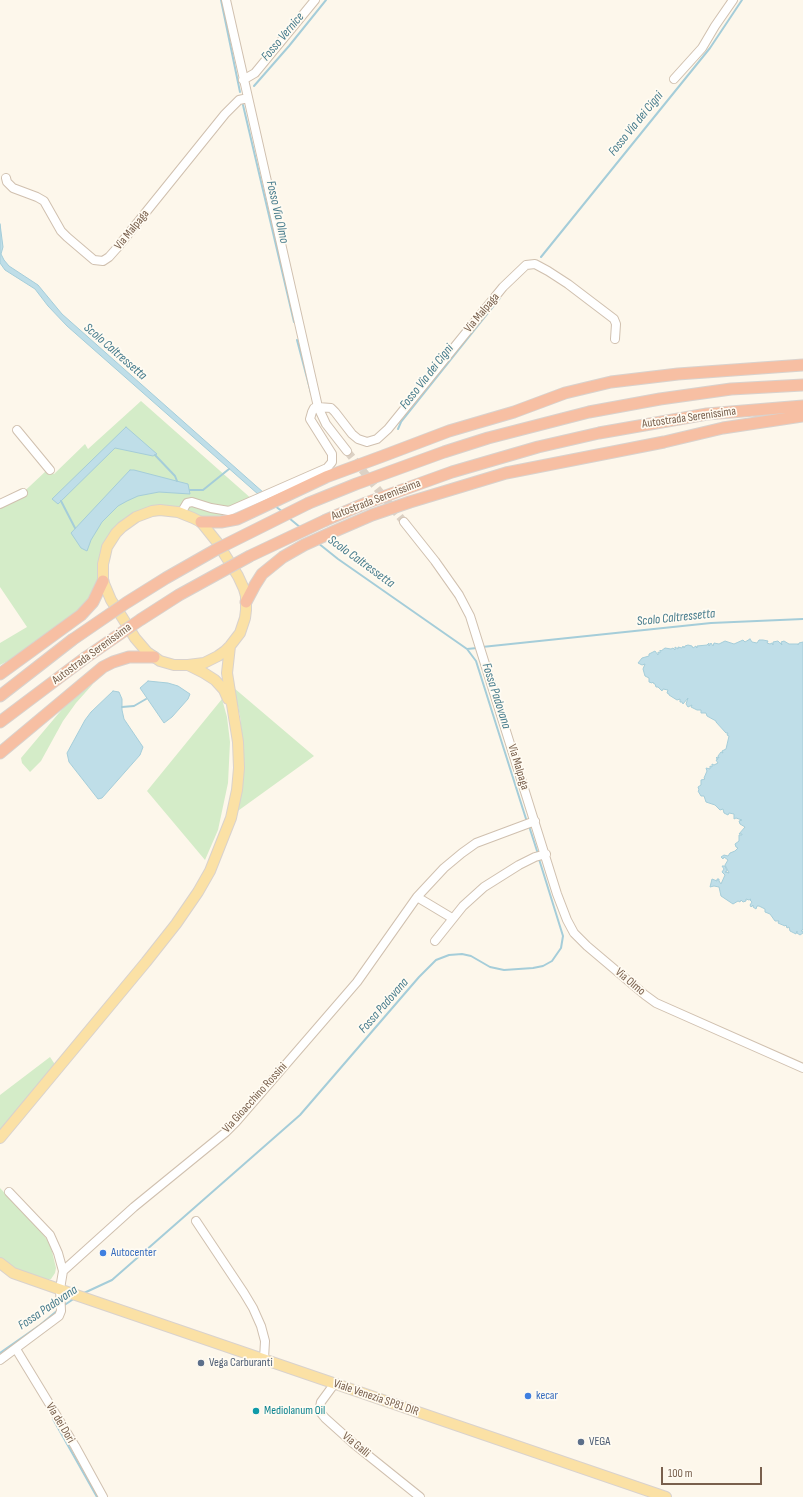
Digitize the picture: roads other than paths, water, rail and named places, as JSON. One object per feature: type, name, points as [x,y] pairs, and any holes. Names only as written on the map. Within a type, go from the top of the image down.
[{"type":"highway","points":[[201,522],[231,521],[253,506],[277,495],[449,431],[514,412],[566,393],[611,382],[678,374],[803,365]]},
{"type":"highway","name":"Autostrada Serenissima","points":[[0,696],[72,640],[172,574],[217,549],[309,503],[356,484],[444,452],[488,438],[589,412],[660,399],[731,389],[803,385]]},
{"type":"highway","name":"Autostrada Serenissima","points":[[0,722],[85,658],[179,595],[250,556],[366,503],[444,474],[538,447],[606,432],[707,414],[803,406]]},
{"type":"highway","points":[[246,602],[262,574],[283,557],[334,531],[372,515],[506,473],[664,442],[723,428],[803,416]]},
{"type":"highway","points":[[0,674],[81,616],[92,602],[103,581]]},
{"type":"highway","points":[[0,753],[103,667],[129,657],[154,657]]},
{"type":"main road","points":[[169,510],[181,513],[201,522],[217,542],[238,576],[244,589],[246,602],[243,625],[240,633],[230,646],[211,660],[204,663],[188,665],[167,663],[144,650],[135,638],[111,600],[103,581],[103,564],[107,548],[114,536],[122,527],[136,517],[152,511],[169,510]]},
{"type":"main road","points":[[0,1138],[151,956],[176,924],[198,892],[210,871],[231,818],[237,790],[239,768],[235,716],[227,673],[230,646]]},
{"type":"main road","points":[[188,665],[204,673],[220,685],[235,716]]},
{"type":"main road","name":"Viale Venezia SP81 DIR","points":[[0,1263],[13,1273],[666,1497]]},
{"type":"street","points":[[226,0],[318,407],[326,424],[347,450]]},
{"type":"street","points":[[244,80],[255,73],[315,0]]},
{"type":"street","points":[[674,79],[702,48],[714,26],[733,0]]},
{"type":"street","name":"Via Malpaga","points":[[6,178],[13,188],[44,201],[61,231],[94,260],[103,261],[117,248],[225,114],[239,100],[248,98]]},
{"type":"street","name":"Via Malpaga","points":[[318,407],[331,408],[336,412],[352,434],[358,439],[368,442],[377,439],[388,429],[503,287],[526,265],[531,264],[540,266],[568,284],[614,319],[616,324],[615,339]]},
{"type":"street","points":[[277,495],[322,472],[331,464],[332,454],[310,421],[314,408],[318,407]]},
{"type":"street","points":[[17,430],[50,470]]},
{"type":"street","points":[[0,504],[23,493]]},
{"type":"street","points":[[181,513],[187,502],[229,511],[253,506]]},
{"type":"street","name":"Via Malpaga","points":[[404,522],[435,561],[459,595],[470,616],[530,823]]},
{"type":"street","name":"Via Olmo","points":[[530,823],[541,856],[570,927],[587,946],[645,995],[663,1006],[803,1068]]},
{"type":"street","name":"Via Gioacchino Rossini","points":[[63,1271],[134,1207],[226,1132],[236,1122],[357,982],[417,898],[444,868],[476,843],[530,823]]},
{"type":"street","points":[[435,941],[452,918],[484,887],[541,856]]},
{"type":"street","points":[[417,898],[452,918]]},
{"type":"street","points":[[0,1360],[59,1316],[60,1289],[63,1271],[58,1253],[50,1234],[9,1192]]},
{"type":"street","points":[[196,1221],[244,1293],[261,1326],[264,1341],[264,1359]]},
{"type":"street","name":"Via dei Dori","points":[[16,1349],[103,1497]]},
{"type":"street","name":"Via Galli","points":[[335,1383],[321,1402],[321,1412],[325,1418],[354,1444],[420,1497]]},
{"type":"water","points":[[0,224],[3,247],[1,254],[9,266],[38,285],[62,314],[264,493],[259,495],[67,326],[48,306],[35,289],[5,270],[0,263]]},
{"type":"water","points":[[126,427],[157,454],[153,456],[115,448],[58,504],[52,499]]},
{"type":"water","points":[[130,470],[188,484],[190,494],[159,492],[138,496],[127,501],[118,506],[102,522],[91,540],[87,551],[81,548],[71,533]]},
{"type":"water","points":[[750,639],[752,642],[757,643],[759,640],[768,641],[767,643],[772,643],[773,645],[773,642],[778,641],[782,645],[781,642],[784,641],[789,644],[798,645],[799,643],[803,642],[803,929],[801,931],[803,931],[803,933],[800,935],[797,931],[796,934],[790,931],[789,927],[787,928],[786,925],[785,926],[778,923],[779,921],[775,921],[770,914],[765,912],[765,909],[757,906],[756,909],[753,905],[751,907],[751,899],[746,899],[746,901],[743,902],[741,900],[740,902],[738,901],[733,904],[721,896],[719,887],[710,887],[712,879],[717,881],[717,879],[719,879],[721,884],[725,875],[722,872],[724,869],[722,866],[725,866],[727,871],[725,872],[729,873],[725,865],[728,860],[721,857],[724,855],[728,856],[738,848],[735,844],[739,841],[739,835],[742,834],[739,834],[745,827],[740,824],[739,821],[742,820],[736,818],[734,819],[734,814],[729,813],[728,815],[724,813],[723,809],[720,810],[715,805],[706,802],[704,796],[701,796],[698,791],[698,787],[701,785],[701,780],[705,779],[704,778],[707,771],[706,768],[710,769],[712,764],[714,765],[718,763],[716,760],[718,759],[716,758],[719,758],[718,756],[721,752],[723,753],[722,751],[726,749],[729,736],[727,735],[728,733],[726,733],[716,721],[707,716],[706,713],[701,713],[701,710],[691,707],[692,705],[688,707],[686,704],[688,698],[683,704],[680,702],[680,699],[677,700],[669,695],[667,693],[668,690],[663,689],[662,691],[656,687],[653,682],[649,682],[649,678],[645,676],[643,669],[645,664],[642,665],[638,663],[642,658],[649,656],[649,654],[655,651],[658,655],[660,650],[661,651],[665,648],[673,648],[675,650],[675,647],[678,649],[678,647],[682,648],[683,646],[684,648],[688,645],[692,646],[693,648],[696,646],[697,648],[697,646],[707,645],[709,643],[709,646],[711,643],[713,646],[714,643],[719,644],[725,641],[734,644],[743,640],[745,642]]},
{"type":"water","points":[[148,681],[168,683],[178,686],[190,694],[188,699],[172,717],[164,723],[140,688]]},
{"type":"water","points":[[113,691],[119,692],[122,699],[124,719],[143,747],[140,755],[102,798],[98,799],[69,762],[67,753],[85,720],[91,712]]},
{"type":"waterway","name":"Fosso Via Olmo","points":[[221,0],[240,92]]},
{"type":"waterway","name":"Fosso Vernice","points":[[254,86],[326,0]]},
{"type":"waterway","name":"Fosso Via dei Cigni","points":[[541,257],[710,48],[742,0]]},
{"type":"waterway","name":"Fosso Via Olmo","points":[[243,105],[294,322]]},
{"type":"waterway","name":"Fosso Via dei Cigni","points":[[398,429],[401,422],[500,298]]},
{"type":"waterway","name":"Fosso Via Olmo","points":[[297,340],[311,393]]},
{"type":"waterway","points":[[155,455],[175,476],[177,481]]},
{"type":"waterway","points":[[190,490],[203,490],[229,469]]},
{"type":"waterway","points":[[61,501],[75,528]]},
{"type":"waterway","name":"Scolo Caltressetta","points":[[275,506],[283,512]]},
{"type":"waterway","name":"Scolo Caltressetta","points":[[289,518],[301,528]]},
{"type":"waterway","name":"Scolo Caltressetta","points":[[318,543],[338,559],[467,649],[477,648]]},
{"type":"waterway","name":"Scolo Caltressetta","points":[[482,647],[711,623],[803,619]]},
{"type":"waterway","name":"Fossa Padovana","points":[[467,649],[476,661],[527,822]]},
{"type":"waterway","points":[[122,707],[134,706],[146,699]]},
{"type":"waterway","name":"Fossa Padovana","points":[[529,826],[538,854]]},
{"type":"waterway","name":"Fossa Padovana","points":[[84,1293],[112,1280],[300,1115],[419,977],[436,960],[449,955],[462,954],[471,956],[490,967],[504,970],[533,968],[543,966],[552,961],[561,948],[563,936],[539,859]]},
{"type":"waterway","name":"Fossa Padovana","points":[[63,1306],[75,1298]]},
{"type":"waterway","name":"Fossa Padovana","points":[[0,1353],[40,1325],[58,1310]]},
{"type":"waterway","points":[[53,1419],[97,1497]]},
{"type":"tunnel","points":[[347,451],[404,522]]},
{"type":"place","name":"Autocenter","points":[[103,1253]]},
{"type":"place","name":"Vega Carburanti","points":[[201,1363]]},
{"type":"place","name":"kecar","points":[[528,1396]]},
{"type":"place","name":"Mediolanum Oil","points":[[256,1411]]},
{"type":"place","name":"VEGA","points":[[581,1442]]}]
